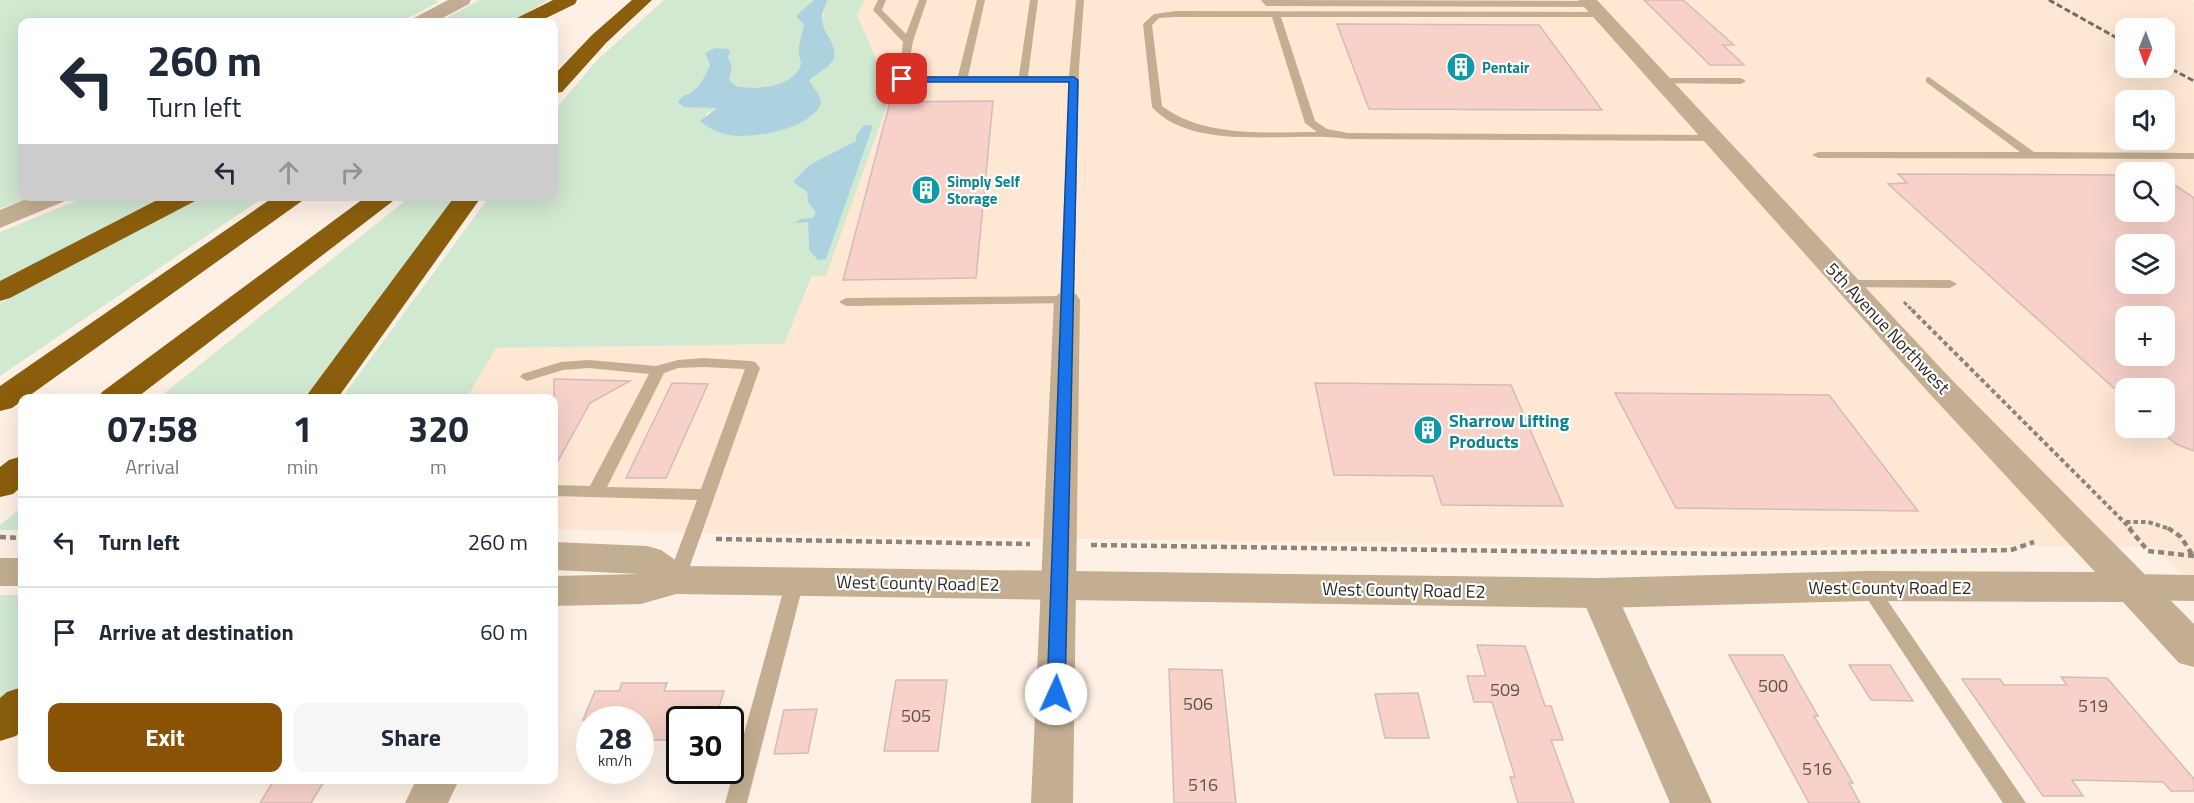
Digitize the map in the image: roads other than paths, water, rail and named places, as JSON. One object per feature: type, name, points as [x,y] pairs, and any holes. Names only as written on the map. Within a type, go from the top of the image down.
[{"type":"highway","points":[[533,18],[568,0]]},
{"type":"highway","points":[[548,18],[575,0]]},
{"type":"highway","points":[[558,66],[643,0]]},
{"type":"highway","points":[[558,83],[623,17]]},
{"type":"highway","points":[[0,292],[176,201]]},
{"type":"highway","points":[[0,401],[286,201]]},
{"type":"highway","points":[[121,394],[377,201]]},
{"type":"highway","points":[[324,394],[465,201]]},
{"type":"highway","points":[[0,485],[18,471]]},
{"type":"highway","points":[[0,723],[18,708]]},
{"type":"street","points":[[428,18],[462,0]]},
{"type":"street","name":"5th Avenue Northwest","points":[[1593,6],[1940,386],[2194,651]]},
{"type":"street","points":[[0,220],[44,201]]},
{"type":"street","points":[[1052,803],[1068,300]]},
{"type":"street","points":[[558,556],[646,560],[676,580]]},
{"type":"street","points":[[2132,587],[2194,566]]},
{"type":"street","name":"West County Road E2","points":[[558,591],[641,589],[676,580],[1598,593],[1868,586],[2132,587]]},
{"type":"street","points":[[1598,593],[1691,803]]},
{"type":"street","points":[[426,803],[436,784]]},
{"type":"lane","points":[[882,0],[877,10],[908,41]]},
{"type":"lane","points":[[923,0],[908,41],[902,79],[1023,79],[1074,74]]},
{"type":"lane","points":[[962,79],[981,0]]},
{"type":"lane","points":[[1023,79],[1034,0]]},
{"type":"lane","points":[[846,302],[1068,300],[1074,74],[1080,0]]},
{"type":"lane","points":[[1265,0],[1266,3],[1593,6]]},
{"type":"lane","points":[[1593,6],[1156,16],[1147,24],[1156,107],[1164,115],[1185,124],[1248,134],[1714,138]]},
{"type":"lane","points":[[1276,14],[1310,123],[1324,132],[1336,135]]},
{"type":"lane","points":[[1661,81],[1741,81]]},
{"type":"lane","points":[[1929,81],[2032,156]]},
{"type":"lane","points":[[1818,155],[2194,156]]},
{"type":"lane","points":[[1847,284],[1950,284]]},
{"type":"lane","points":[[595,492],[658,370],[668,364],[712,363],[750,365],[753,368],[676,580]]},
{"type":"lane","points":[[527,377],[561,366],[589,364],[658,370]]},
{"type":"lane","points":[[558,491],[707,495]]},
{"type":"lane","points":[[736,803],[795,581]]},
{"type":"lane","points":[[1868,586],[2015,803]]},
{"type":"water","points":[[814,0],[827,0],[822,16],[823,24],[835,52],[829,66],[809,81],[820,97],[821,103],[816,112],[806,120],[779,131],[735,136],[718,132],[700,121],[717,108],[684,107],[678,102],[682,97],[694,91],[702,81],[710,65],[705,53],[715,48],[728,49],[730,52],[728,57],[732,66],[729,80],[736,86],[753,88],[771,86],[795,74],[801,65],[799,46],[804,25],[796,16]]},
{"type":"water","points":[[864,125],[871,125],[872,128],[826,259],[818,260],[809,250],[808,222],[795,223],[801,219],[812,218],[816,213],[808,202],[807,192],[793,182],[809,165],[856,141],[856,136]]},
{"type":"railway","points":[[2049,0],[2115,37]]},
{"type":"railway","points":[[2175,71],[2194,81]]},
{"type":"place","name":"Pentair","points":[[1461,67]]},
{"type":"place","name":"Simply Self Storage","points":[[926,190]]},
{"type":"place","name":"Sharrow Lifting Products","points":[[1428,430]]}]
